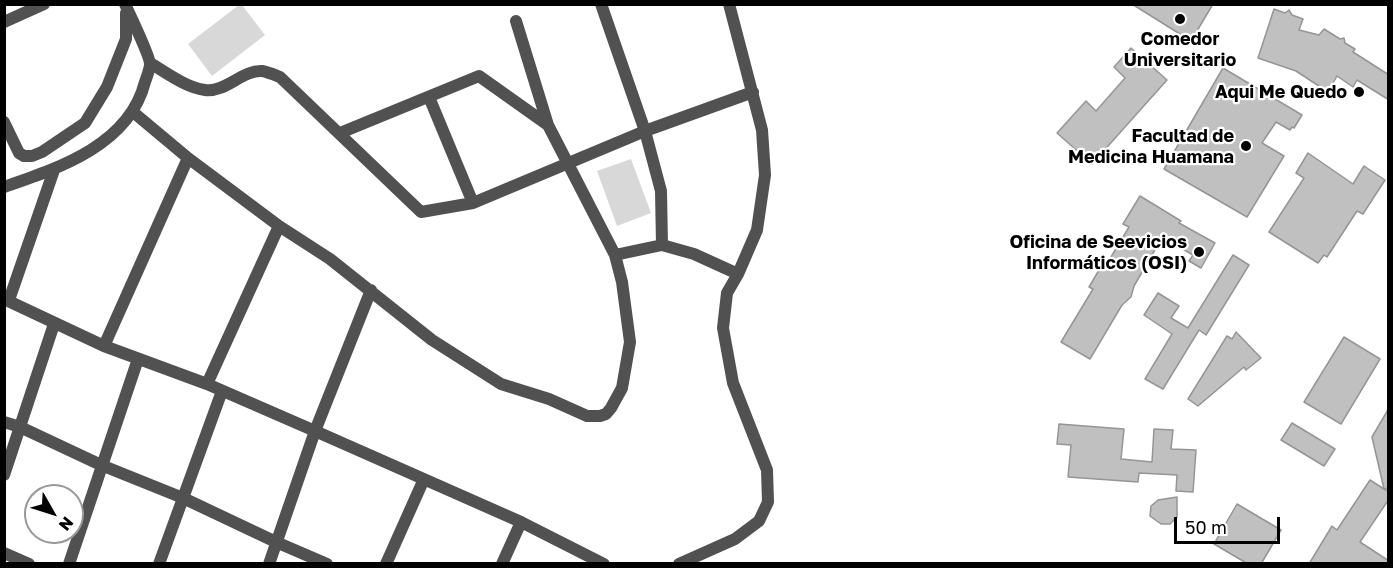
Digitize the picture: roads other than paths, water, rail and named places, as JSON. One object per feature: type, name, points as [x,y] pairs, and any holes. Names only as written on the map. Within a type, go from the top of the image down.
[{"type":"street","points":[[4,22],[44,4]]},
{"type":"street","points":[[601,4],[645,131],[661,191],[662,245]]},
{"type":"street","points":[[679,564],[735,539],[759,521],[768,502],[767,470],[733,383],[723,328],[727,293],[758,230],[765,175],[762,129],[729,4]]},
{"type":"street","points":[[4,187],[54,170],[104,142],[133,112],[142,94],[150,63],[126,5]]},
{"type":"street","points":[[4,122],[19,153],[24,156],[42,152],[85,123],[107,87],[126,39],[126,5]]},
{"type":"street","points":[[133,112],[188,158],[279,226],[330,259],[432,340],[501,384],[549,399],[586,416],[600,416],[606,414],[611,408],[622,388],[630,342],[622,282],[615,255],[548,125],[516,21]]},
{"type":"street","points":[[150,63],[184,83],[207,91],[225,86],[239,77],[262,71],[280,77],[421,212],[473,202],[645,131],[753,92]]},
{"type":"street","points":[[340,133],[479,76],[548,125]]},
{"type":"street","points":[[429,97],[473,202]]},
{"type":"street","points":[[104,346],[188,158]]},
{"type":"street","points":[[54,170],[7,300],[104,346],[207,384],[424,479],[520,522],[604,564]]},
{"type":"street","points":[[207,384],[279,226]]},
{"type":"street","points":[[615,255],[662,245],[694,254],[738,274]]},
{"type":"street","points":[[269,564],[315,431],[371,290]]},
{"type":"street","points":[[4,475],[54,324]]},
{"type":"street","points":[[69,564],[138,359]]},
{"type":"street","points":[[159,564],[222,391]]},
{"type":"street","points":[[4,422],[183,498],[327,564]]},
{"type":"street","points":[[386,564],[424,479]]},
{"type":"street","points":[[502,564],[520,522]]},
{"type":"street","points":[[4,553],[29,564]]},
{"type":"place","name":"Comedor Universitario","points":[[1180,19]]},
{"type":"place","name":"Aqui Me Quedo","points":[[1359,92]]},
{"type":"place","name":"Facultad de Medicina Huamana","points":[[1246,146]]},
{"type":"place","name":"Oficina de Seevicios Informáticos (OSI)","points":[[1199,252]]}]
